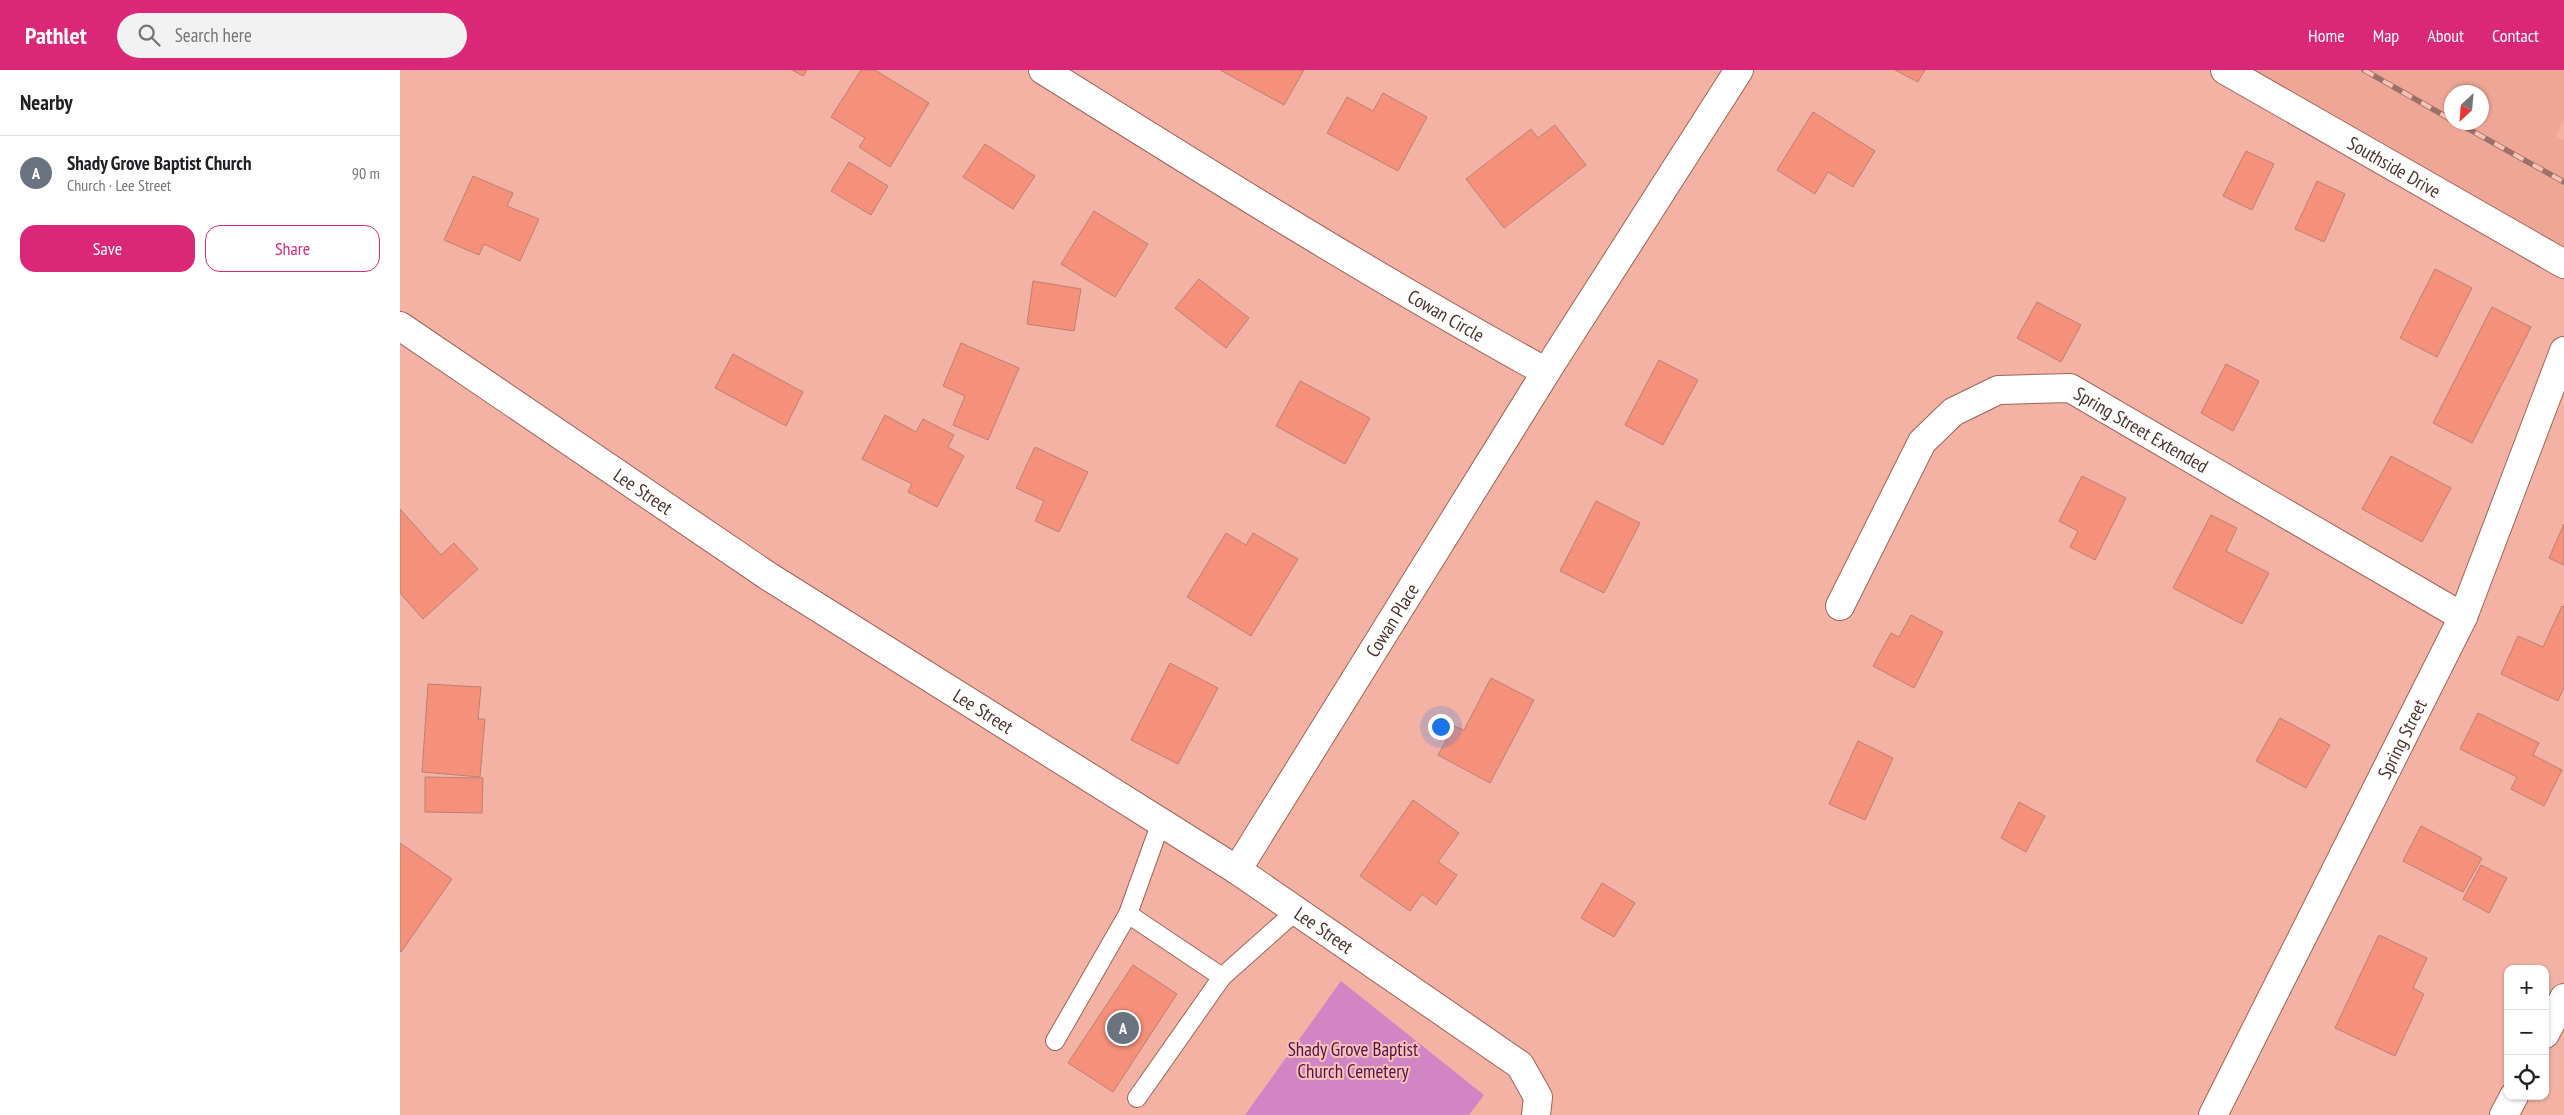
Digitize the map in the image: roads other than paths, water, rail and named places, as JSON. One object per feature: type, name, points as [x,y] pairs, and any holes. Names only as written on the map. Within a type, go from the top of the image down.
[{"type":"street","name":"Cowan Circle","points":[[1043,70],[1302,232],[1416,300],[1546,372]]},
{"type":"street","points":[[1546,372],[1739,70]]},
{"type":"street","name":"Southside Drive","points":[[2225,70],[2564,264]]},
{"type":"street","name":"Lee Street","points":[[400,326],[768,576],[1237,870],[1520,1065],[1538,1096],[1536,1115]]},
{"type":"street","name":"Spring Street","points":[[2213,1115],[2463,617],[2564,351]]},
{"type":"street","name":"Cowan Place","points":[[1237,870],[1546,372]]},
{"type":"street","name":"Spring Street Extended","points":[[1840,606],[1922,442],[1953,412],[1998,390],[2070,388],[2463,617]]},
{"type":"street","points":[[2549,1026],[2564,998]]},
{"type":"street","points":[[2504,1115],[2512,1100]]},
{"type":"lane","points":[[1055,1040],[1128,914],[1161,822]]},
{"type":"lane","points":[[1137,1098],[1222,977],[1296,911]]},
{"type":"lane","points":[[1128,914],[1222,977]]},
{"type":"railway","points":[[2364,70],[2444,115]]},
{"type":"railway","points":[[2470,130],[2564,182]]},
{"type":"place","name":"Shady Grove Baptist Church","points":[[1123,1028]]},
{"type":"park label","name":"Shady Grove Baptist Church Cemetery","points":[[1353,1060]]}]
